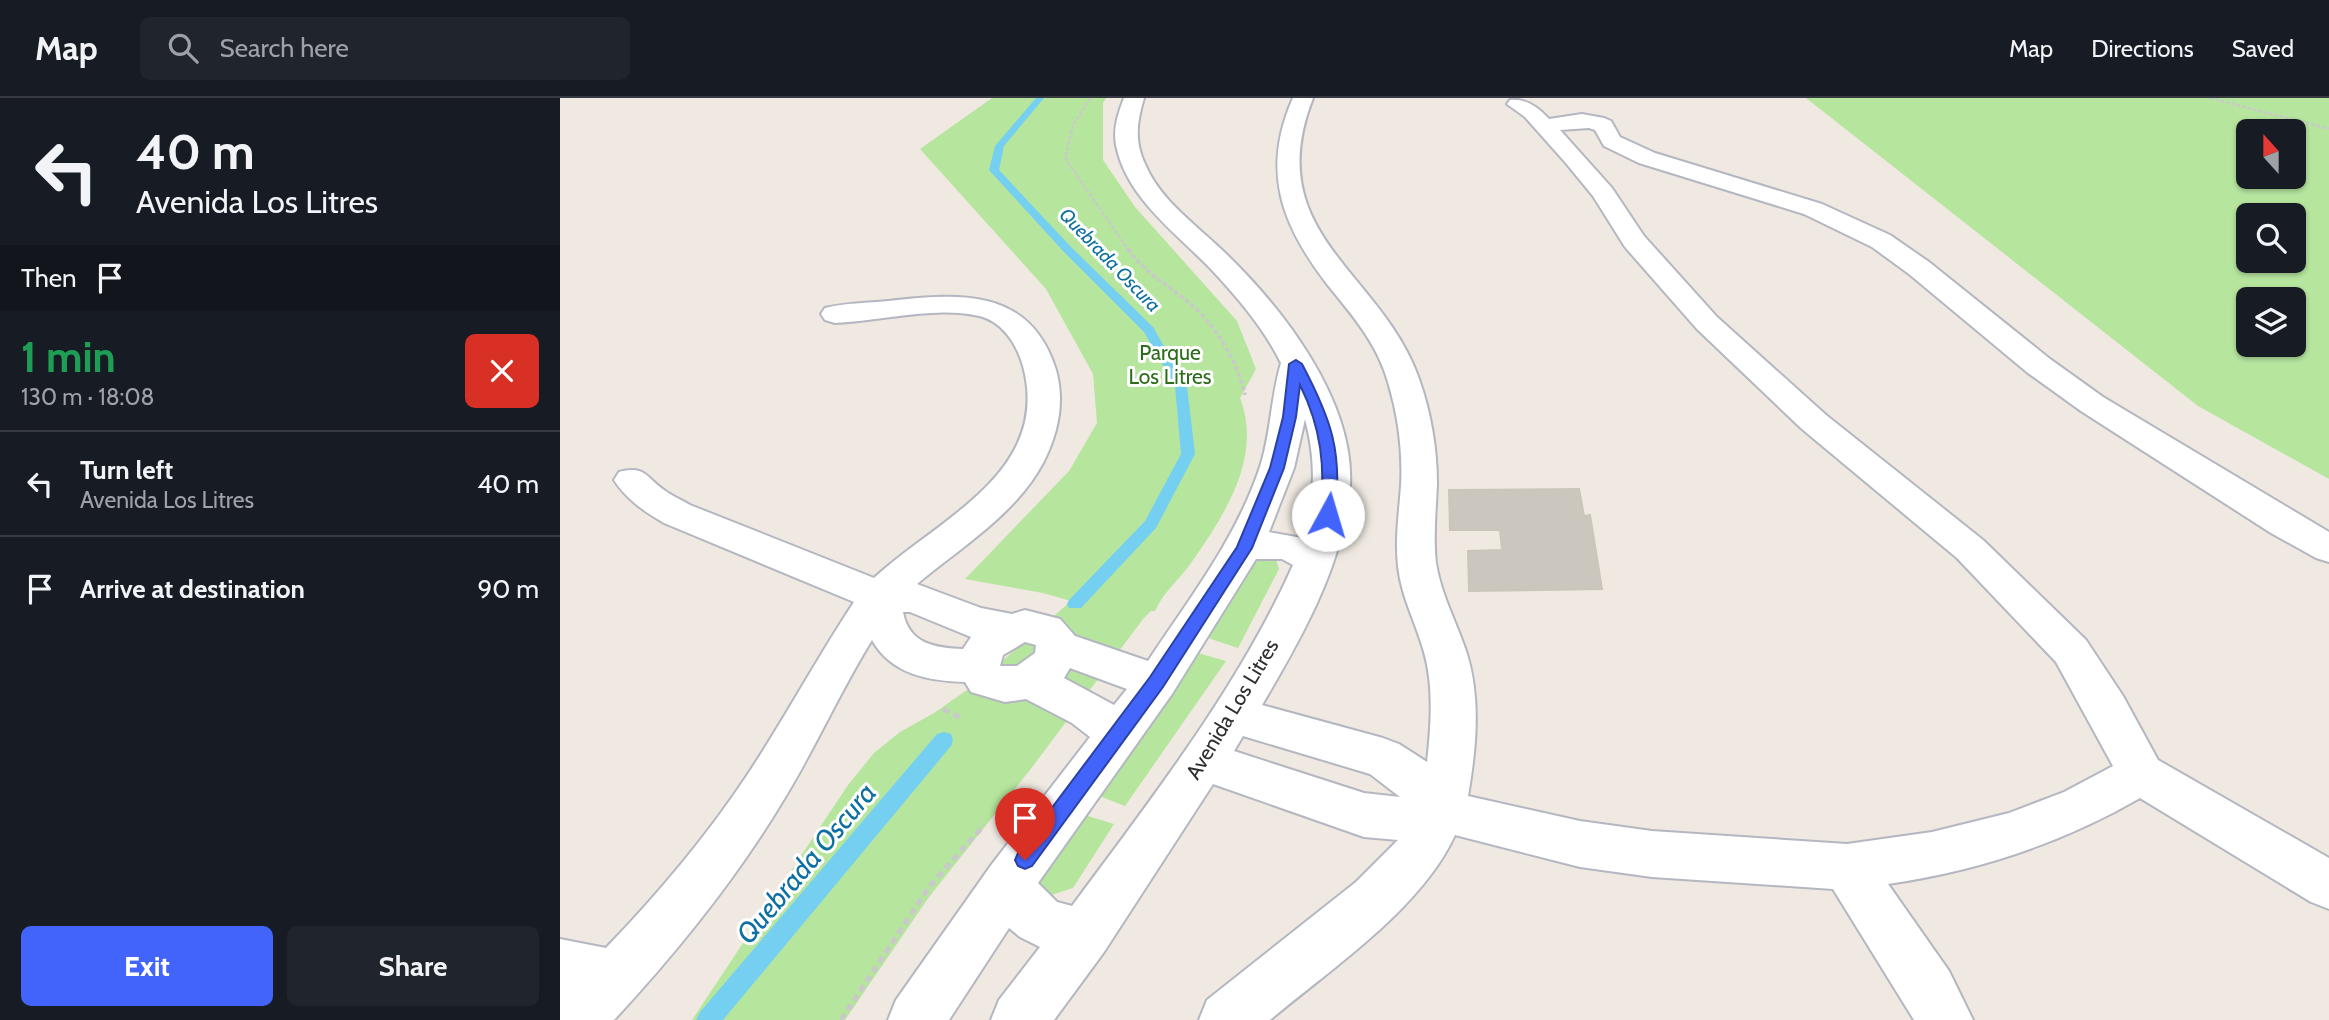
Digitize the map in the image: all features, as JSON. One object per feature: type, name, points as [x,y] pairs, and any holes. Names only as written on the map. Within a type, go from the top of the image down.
[{"type":"street","name":"Avenida Los Litres","points":[[1019,1020],[1085,934],[1232,715],[1314,562],[1328,515],[1332,483],[1329,451],[1319,409],[1269,319],[1214,258],[1174,220],[1140,178],[1126,148],[1125,120],[1134,98]]},
{"type":"street","points":[[1227,1020],[1399,877],[1423,845],[1441,810],[1454,727],[1453,701],[1444,646],[1419,578],[1415,546],[1419,472],[1411,408],[1397,358],[1385,337],[1325,262],[1296,209],[1289,188],[1287,157],[1293,124],[1303,98]]},
{"type":"street","points":[[1517,104],[1546,126],[1603,193],[1634,241],[1707,323],[1814,422],[1970,549],[2071,651],[2107,709],[2141,774],[2329,886]]},
{"type":"street","points":[[1546,126],[1577,121],[1597,123],[1603,126],[1612,141],[1647,158],[1813,209],[1864,232],[1901,254],[1965,308],[2092,404],[2272,517],[2329,549]]},
{"type":"street","points":[[575,1020],[617,977],[724,848],[786,754],[840,656],[880,596],[977,515],[1015,477],[1026,462],[1037,438],[1044,416],[1044,387],[1033,352],[1019,329],[1006,316],[978,306],[943,305],[867,314],[835,314]]},
{"type":"street","points":[[916,1020],[1010,880],[1157,682],[1244,548],[1277,468],[1289,417],[1296,364]]},
{"type":"street","points":[[632,480],[650,498],[677,514],[880,596],[914,598],[976,623],[1011,629]]},
{"type":"street","points":[[1244,548],[1282,545],[1306,554],[1314,562]]},
{"type":"street","points":[[880,596],[882,615],[889,633],[907,654],[931,665],[977,666]]},
{"type":"street","points":[[1025,626],[1049,630],[1059,647],[1052,665],[1030,681],[1005,687],[986,681],[977,666],[986,645],[1011,629],[1025,626]]},
{"type":"street","points":[[1059,647],[1157,682]]},
{"type":"street","points":[[1030,681],[1088,710],[1119,734]]},
{"type":"street","points":[[1232,715],[1383,758],[1405,770],[1441,810]]},
{"type":"street","points":[[1202,760],[1364,815],[1386,819],[1412,818],[1441,810],[1533,834],[1652,854],[1847,867],[1932,855],[2011,835],[2081,807],[2141,774]]},
{"type":"street","points":[[1847,867],[1929,991],[1945,1020]]},
{"type":"street","points":[[1010,880],[1018,903],[1036,920],[1059,930],[1085,934]]},
{"type":"street","points":[[560,966],[617,977]]},
{"type":"path","points":[[1091,98],[1074,124],[1067,141],[1065,158],[1139,265],[1193,306],[1209,323],[1229,353],[1242,381],[1246,401]]},
{"type":"path","points":[[2210,98],[2329,128]]},
{"type":"path","points":[[931,665],[926,678],[933,703],[957,718],[970,719]]},
{"type":"path","points":[[841,1020],[929,887],[991,818]]},
{"type":"green space","name":"Parque Los Litres","points":[[992,98],[1106,98],[1103,103],[1103,160],[1135,207],[1237,321],[1256,369],[1240,398],[1246,420],[1247,442],[1243,464],[1227,506],[1191,563],[1162,598],[1155,611],[1151,611],[1143,619],[1030,770],[929,897],[845,1020],[692,1020],[848,785],[874,753],[900,732],[934,713],[977,683],[1071,601],[1043,593],[965,579],[1069,471],[1097,423],[1093,374],[1046,289],[920,149]]},
{"type":"green space","points":[[1806,98],[2329,98],[2329,479],[2198,406]]},
{"type":"green space","points":[[1276,560],[1279,569],[1238,648],[1202,636],[1254,562]]},
{"type":"green space","points":[[1194,652],[1226,661],[1125,806],[1089,792]]},
{"type":"green space","points":[[1075,812],[1114,824],[1073,888],[1051,895],[1032,883]]},
{"type":"building","points":[[1579,489],[1584,516],[1590,515],[1602,589],[1469,591],[1468,551],[1502,550],[1500,530],[1450,530],[1449,490]]},
{"type":"waterway","name":"Quebrada Oscura","points":[[1040,98],[1000,146],[994,170],[1067,249],[1149,330],[1181,386],[1188,454],[1151,524],[1075,604]]},
{"type":"waterway","name":"Quebrada Oscura","points":[[708,1020],[944,740]]},
{"type":"route","points":[[1025,860],[1157,682],[1244,548],[1277,468],[1289,417],[1296,364],[1326,429],[1332,483],[1328,515]]}]
